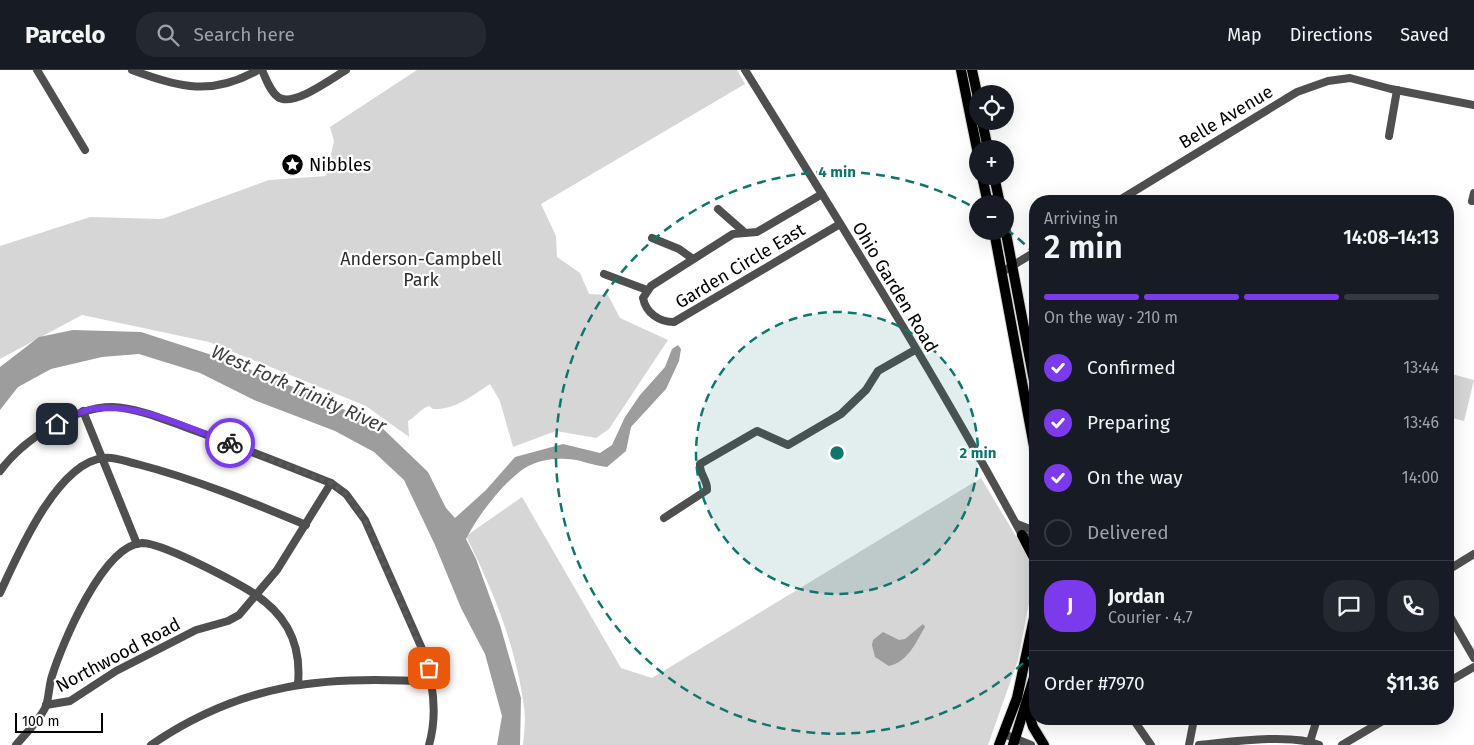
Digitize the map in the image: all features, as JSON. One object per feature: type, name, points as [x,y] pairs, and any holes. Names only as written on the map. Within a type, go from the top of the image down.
[{"type":"main road","points":[[960,70],[969,102]]},
{"type":"main road","points":[[972,70],[975,85]]},
{"type":"main road","points":[[996,240],[1029,417]]},
{"type":"main road","points":[[1008,240],[1029,351]]},
{"type":"main road","points":[[1022,535],[1029,548]]},
{"type":"main road","points":[[1002,742],[1017,698],[1029,641]]},
{"type":"main road","points":[[1014,742],[1029,695]]},
{"type":"main road","points":[[1026,705],[1029,714]]},
{"type":"main road","points":[[1032,725],[1044,745]]},
{"type":"street","points":[[36,70],[85,150]]},
{"type":"street","points":[[132,70],[170,84],[194,88],[225,84],[260,70],[279,98],[285,99],[300,98],[346,70]]},
{"type":"street","name":"Ohio Garden Road","points":[[745,70],[840,224],[1022,535]]},
{"type":"street","name":"Belle Avenue","points":[[1128,195],[1297,92],[1328,81],[1350,78],[1396,90],[1474,105]]},
{"type":"street","points":[[1389,136],[1396,90]]},
{"type":"street","points":[[604,274],[647,290],[733,234],[742,231],[757,232],[822,194]]},
{"type":"street","points":[[718,209],[742,231]]},
{"type":"street","name":"Garden Circle East","points":[[647,290],[643,298],[647,310],[660,320],[674,322],[840,224]]},
{"type":"street","points":[[652,238],[679,249],[693,259]]},
{"type":"street","points":[[1002,272],[1029,256]]},
{"type":"street","points":[[664,518],[707,490],[708,483],[700,469],[700,464],[757,430],[788,446],[841,414],[866,390],[878,372],[915,350]]},
{"type":"street","points":[[1024,388],[1029,386]]},
{"type":"street","points":[[0,471],[17,451],[57,424],[83,411],[113,407],[156,417],[331,483],[346,494],[365,520],[423,651],[431,682],[434,723],[429,745]]},
{"type":"street","points":[[83,411],[137,544]]},
{"type":"street","points":[[0,593],[32,526],[62,484],[88,464],[103,458],[156,469],[306,525]]},
{"type":"street","name":"Northwood Road","points":[[16,745],[46,705],[70,701],[116,671],[196,630],[239,615],[258,595],[306,525],[331,483]]},
{"type":"street","points":[[1016,523],[1029,530]]},
{"type":"street","points":[[1022,535],[1029,537]]},
{"type":"street","points":[[46,705],[52,675],[70,629],[100,574],[115,558],[137,544],[157,546],[232,580],[258,595],[274,608],[290,630],[299,672],[298,684]]},
{"type":"street","points":[[1454,566],[1474,554]]},
{"type":"street","points":[[1454,623],[1474,658]]},
{"type":"street","points":[[1454,678],[1474,666]]},
{"type":"street","points":[[151,745],[175,728],[211,710],[250,696],[298,684],[373,678],[431,682]]},
{"type":"street","points":[[1137,725],[1151,745]]},
{"type":"street","points":[[1189,745],[1193,725]]},
{"type":"street","points":[[1199,745],[1247,741],[1313,744],[1316,725]]},
{"type":"street","points":[[1342,745],[1376,725]]},
{"type":"street","points":[[1002,742],[1031,745]]},
{"type":"green space","name":"Anderson-Campbell Park","points":[[417,70],[737,70],[745,84],[541,204],[556,236],[557,257],[580,273],[589,294],[608,295],[620,318],[668,340],[609,429],[596,438],[556,431],[513,447],[500,401],[490,384],[456,405],[441,409],[433,409],[429,406],[423,409],[408,421],[409,437],[366,406],[209,342],[82,315],[0,359],[0,246],[90,217],[162,219],[269,180],[326,176],[334,141],[330,127]]},
{"type":"green space","points":[[1454,375],[1474,380],[1464,421],[1454,418]]},
{"type":"green space","points":[[981,478],[1029,558],[1029,603],[1018,660],[988,745],[523,745],[525,712],[509,640],[494,598],[466,536],[522,497],[621,668],[652,678]]},
{"type":"shaded area","points":[[73,330],[141,332],[218,357],[296,388],[379,425],[428,472],[446,508],[455,518],[486,490],[515,457],[563,444],[600,453],[612,445],[625,417],[640,395],[665,367],[672,349],[678,345],[681,349],[679,361],[666,389],[631,427],[626,451],[607,467],[576,460],[561,459],[534,463],[508,482],[484,511],[466,539],[476,559],[500,625],[521,698],[520,745],[497,745],[502,716],[485,654],[461,608],[435,545],[404,480],[374,452],[335,431],[254,400],[200,373],[139,354],[102,357],[51,369],[18,387],[0,410],[0,367],[39,337]]},
{"type":"shaded area","points":[[923,624],[925,627],[911,651],[896,664],[889,666],[875,657],[872,645],[873,640],[883,632],[899,640],[905,639]]},
{"type":"way so far","points":[[230,443],[331,483],[346,494],[365,520],[377,545],[429,668]]},
{"type":"place","name":"Nibbles","points":[[293,165]]},
{"type":"route","points":[[57,424],[83,411],[113,407],[156,417],[230,443]]},
{"type":"water label","name":"West Fork Trinity River","points":[[299,388]]}]
